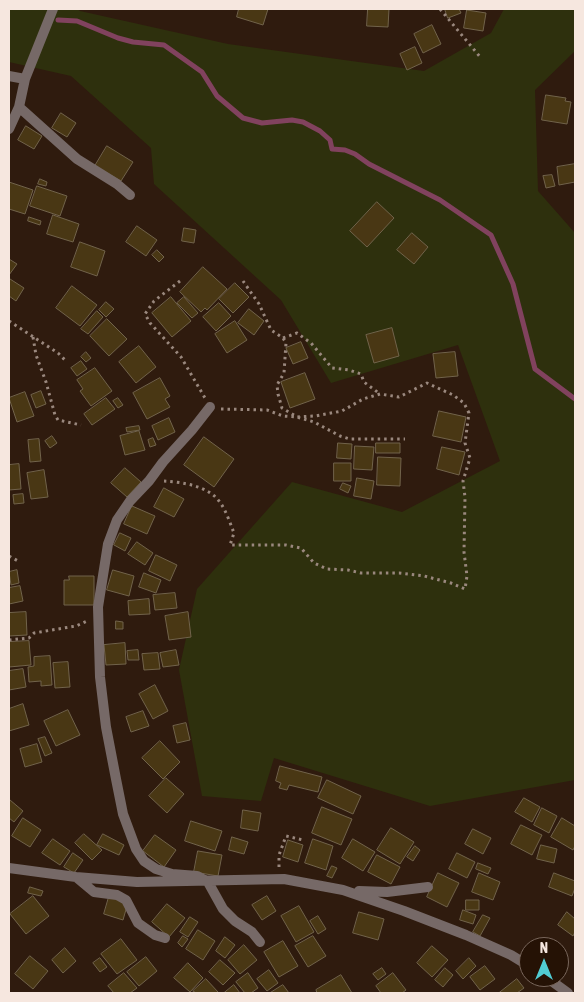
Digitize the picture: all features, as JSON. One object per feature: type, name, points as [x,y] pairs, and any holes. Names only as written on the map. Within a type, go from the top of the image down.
[{"type":"street","points":[[9,129],[19,107],[25,78],[53,9]]},
{"type":"street","points":[[9,76],[25,78]]},
{"type":"street","points":[[19,107],[76,159],[117,184],[130,195]]},
{"type":"street","points":[[210,407],[192,430],[162,462],[149,481],[130,501],[118,520],[108,544],[98,607],[100,677],[106,727],[123,814],[133,841],[144,861],[156,869],[172,874],[197,876],[208,882],[223,909],[235,921],[252,932],[260,942]]},
{"type":"street","points":[[9,868],[76,877],[137,882],[284,879],[343,890],[387,892],[428,886]]},
{"type":"street","points":[[76,877],[94,892],[117,895],[126,900],[138,924],[155,935],[165,938]]},
{"type":"street","points":[[343,890],[466,935],[519,960]]},
{"type":"path","points":[[440,9],[481,58]]},
{"type":"path","points":[[149,481],[184,483],[208,490],[219,501],[234,533],[230,546],[286,546],[301,548],[314,563],[327,569],[361,573],[399,573],[424,576],[465,589],[468,576],[464,552],[465,497],[463,481],[470,458],[465,443],[469,413],[464,403],[452,395],[427,384],[399,397],[380,394],[363,399],[342,411],[315,416],[283,416],[267,410],[210,407],[181,357],[150,323],[145,314],[154,301],[180,281]]},
{"type":"path","points":[[243,281],[259,304],[270,330],[283,338],[286,343],[284,373],[277,385],[282,408],[297,417],[314,422],[350,439],[405,439]]},
{"type":"path","points":[[9,321],[58,353],[67,362]]},
{"type":"path","points":[[283,338],[296,333],[312,343],[332,368],[361,374],[364,382],[380,394]]},
{"type":"path","points":[[33,337],[36,355],[46,382],[54,415],[58,420],[81,425]]},
{"type":"path","points":[[9,556],[20,562]]},
{"type":"path","points":[[9,640],[29,638],[34,633],[76,626],[90,620],[98,607]]},
{"type":"path","points":[[284,879],[279,865],[282,844],[286,836],[302,840]]},
{"type":"green space","points":[[9,9],[77,9],[228,44],[424,71],[491,33],[504,9],[575,9],[575,51],[535,90],[538,191],[575,233],[575,780],[430,806],[274,758],[261,801],[202,796],[179,670],[197,589],[292,482],[402,512],[500,461],[458,345],[331,383],[281,300],[154,184],[151,148],[71,76],[9,62]]},
{"type":"building","points":[[239,9],[268,9],[263,25],[237,17]]},
{"type":"building","points":[[368,9],[389,9],[388,27],[367,26]]},
{"type":"building","points":[[445,9],[459,9],[461,13],[448,18]]},
{"type":"building","points":[[467,10],[486,13],[483,31],[464,28]]},
{"type":"building","points":[[432,25],[441,44],[423,53],[414,34]]},
{"type":"building","points":[[415,47],[422,63],[407,70],[400,54]]},
{"type":"building","points":[[546,95],[566,98],[565,101],[571,102],[567,124],[542,120]]},
{"type":"building","points":[[61,113],[76,123],[67,137],[52,128]]},
{"type":"building","points":[[26,126],[42,136],[34,149],[18,140]]},
{"type":"building","points":[[107,146],[133,162],[121,181],[95,166]]},
{"type":"building","points":[[575,164],[575,182],[559,185],[557,167]]},
{"type":"building","points":[[552,175],[555,186],[546,188],[543,176]]},
{"type":"building","points":[[40,179],[47,182],[46,186],[38,184]]},
{"type":"building","points":[[9,182],[33,190],[25,214],[9,209]]},
{"type":"building","points":[[37,186],[67,196],[60,216],[30,206]]},
{"type":"building","points":[[377,202],[394,218],[367,247],[350,231]]},
{"type":"building","points":[[53,215],[79,224],[73,242],[47,234]]},
{"type":"building","points":[[29,217],[41,221],[40,225],[28,221]]},
{"type":"building","points":[[137,226],[157,240],[146,256],[126,242]]},
{"type":"building","points":[[184,228],[196,230],[194,243],[182,241]]},
{"type":"building","points":[[412,233],[428,247],[414,264],[397,250]]},
{"type":"building","points":[[80,242],[105,251],[97,276],[71,267]]},
{"type":"building","points":[[157,250],[164,257],[159,262],[152,255]]},
{"type":"building","points":[[9,259],[17,264],[9,275]]},
{"type":"building","points":[[203,267],[227,289],[207,310],[205,308],[201,312],[180,292]]},
{"type":"building","points":[[10,279],[24,288],[16,301],[9,296]]},
{"type":"building","points":[[235,283],[249,297],[233,313],[219,299]]},
{"type":"building","points":[[72,286],[97,305],[80,326],[56,308]]},
{"type":"building","points":[[171,297],[191,321],[172,337],[152,313]]},
{"type":"building","points":[[184,297],[198,313],[192,318],[177,303]]},
{"type":"building","points":[[106,302],[114,309],[106,317],[99,310]]},
{"type":"building","points":[[219,303],[231,316],[216,331],[203,317]]},
{"type":"building","points":[[249,309],[264,321],[254,335],[238,323]]},
{"type":"building","points":[[97,311],[103,317],[88,334],[81,329]]},
{"type":"building","points":[[107,319],[127,339],[109,356],[90,336]]},
{"type":"building","points":[[235,321],[247,340],[227,353],[215,334]]},
{"type":"building","points":[[392,328],[399,356],[374,363],[366,335]]},
{"type":"building","points":[[301,342],[308,358],[293,364],[286,348]]},
{"type":"building","points":[[139,346],[156,367],[136,383],[119,362]]},
{"type":"building","points":[[86,352],[91,358],[86,362],[81,357]]},
{"type":"building","points":[[455,352],[458,376],[436,378],[433,354]]},
{"type":"building","points":[[81,361],[87,369],[77,376],[71,368]]},
{"type":"building","points":[[95,368],[112,391],[91,406],[80,391],[83,389],[77,380]]},
{"type":"building","points":[[305,373],[315,399],[290,408],[281,382]]},
{"type":"building","points":[[160,378],[170,396],[165,399],[170,407],[147,419],[133,393]]},
{"type":"building","points":[[41,391],[46,404],[36,408],[31,395]]},
{"type":"building","points":[[25,392],[34,416],[17,422],[9,398]]},
{"type":"building","points":[[106,398],[115,409],[92,425],[84,414]]},
{"type":"building","points":[[118,398],[123,405],[118,408],[113,401]]},
{"type":"building","points":[[439,411],[466,417],[461,442],[433,436]]},
{"type":"building","points":[[169,418],[175,432],[158,440],[152,426]]},
{"type":"building","points":[[139,426],[140,430],[127,432],[126,428]]},
{"type":"building","points":[[139,431],[145,450],[125,455],[120,436]]},
{"type":"building","points":[[52,436],[57,443],[50,448],[45,441]]},
{"type":"building","points":[[204,437],[234,459],[214,487],[184,465]]},
{"type":"building","points":[[153,438],[156,445],[150,447],[148,440]]},
{"type":"building","points":[[39,439],[41,461],[30,462],[28,440]]},
{"type":"building","points":[[338,443],[352,444],[351,459],[337,458]]},
{"type":"building","points":[[376,443],[400,443],[400,453],[376,453]]},
{"type":"building","points":[[355,446],[374,447],[372,470],[354,469]]},
{"type":"building","points":[[442,447],[465,452],[459,475],[437,469]]},
{"type":"building","points":[[378,457],[401,458],[400,486],[377,485]]},
{"type":"building","points":[[334,463],[351,463],[351,481],[334,481]]},
{"type":"building","points":[[19,464],[21,489],[9,490],[9,465]]},
{"type":"building","points":[[125,468],[141,482],[127,497],[111,483]]},
{"type":"building","points":[[44,470],[48,497],[31,499],[27,473]]},
{"type":"building","points":[[357,478],[374,481],[371,499],[354,496]]},
{"type":"building","points":[[343,483],[351,486],[348,493],[340,489]]},
{"type":"building","points":[[164,488],[184,499],[174,517],[154,507]]},
{"type":"building","points":[[23,494],[24,503],[14,504],[13,495]]},
{"type":"building","points":[[132,506],[155,516],[147,534],[124,524]]},
{"type":"building","points":[[120,533],[131,538],[125,551],[114,545]]},
{"type":"building","points":[[137,542],[153,553],[145,565],[128,554]]},
{"type":"building","points":[[156,555],[177,565],[170,581],[149,571]]},
{"type":"building","points":[[17,570],[19,583],[11,585],[9,572]]},
{"type":"building","points":[[113,570],[134,576],[129,596],[107,590]]},
{"type":"building","points":[[144,573],[161,580],[156,593],[139,587]]},
{"type":"building","points":[[69,576],[94,576],[94,605],[64,605],[64,580],[69,580]]},
{"type":"building","points":[[20,586],[23,601],[9,604],[9,588]]},
{"type":"building","points":[[175,593],[177,608],[155,610],[153,595]]},
{"type":"building","points":[[149,599],[150,614],[129,615],[128,601]]},
{"type":"building","points":[[26,612],[27,635],[9,636],[9,613]]},
{"type":"building","points":[[188,612],[191,637],[169,640],[165,616]]},
{"type":"building","points":[[116,621],[123,622],[123,629],[116,629]]},
{"type":"building","points":[[29,641],[31,665],[9,667],[9,642]]},
{"type":"building","points":[[125,643],[126,664],[106,665],[104,645]]},
{"type":"building","points":[[138,650],[139,660],[128,660],[127,651]]},
{"type":"building","points":[[176,650],[179,665],[163,667],[160,653]]},
{"type":"building","points":[[158,653],[160,669],[144,670],[142,654]]},
{"type":"building","points":[[50,656],[52,685],[41,686],[41,681],[29,682],[28,667],[34,666],[34,657]]},
{"type":"building","points":[[68,662],[70,687],[55,688],[53,663]]},
{"type":"building","points":[[23,669],[26,687],[9,690],[9,671]]},
{"type":"building","points":[[155,685],[168,711],[153,719],[139,694]]},
{"type":"building","points":[[23,704],[29,725],[9,731],[9,709]]},
{"type":"building","points":[[68,710],[80,735],[56,746],[44,721]]},
{"type":"building","points":[[143,711],[149,726],[131,732],[126,717]]},
{"type":"building","points":[[186,723],[190,740],[177,743],[173,726]]},
{"type":"building","points":[[45,737],[52,753],[45,756],[38,739]]},
{"type":"building","points":[[160,741],[180,762],[163,779],[142,758]]},
{"type":"building","points":[[37,744],[42,762],[25,767],[20,749]]},
{"type":"building","points":[[280,766],[322,777],[318,792],[289,785],[287,790],[279,788],[281,783],[276,781]]},
{"type":"building","points":[[166,778],[184,794],[167,813],[149,796]]},
{"type":"building","points":[[327,780],[361,796],[353,814],[318,798]]},
{"type":"building","points":[[524,798],[540,807],[532,822],[515,812]]},
{"type":"building","points":[[10,800],[23,811],[14,822],[9,818]]},
{"type":"building","points":[[322,807],[352,819],[341,845],[312,833]]},
{"type":"building","points":[[542,808],[557,816],[549,833],[534,825]]},
{"type":"building","points":[[243,810],[261,813],[258,831],[241,828]]},
{"type":"building","points":[[23,818],[41,830],[30,847],[12,836]]},
{"type":"building","points":[[562,818],[575,826],[575,846],[573,850],[551,837]]},
{"type":"building","points":[[191,821],[222,831],[215,851],[185,841]]},
{"type":"building","points":[[521,825],[542,835],[532,855],[511,844]]},
{"type":"building","points":[[391,828],[414,842],[400,864],[377,850]]},
{"type":"building","points":[[473,829],[491,838],[483,854],[465,844]]},
{"type":"building","points":[[84,834],[102,850],[92,860],[75,843]]},
{"type":"building","points":[[103,834],[124,845],[119,855],[97,845]]},
{"type":"building","points":[[155,835],[176,850],[164,867],[143,851]]},
{"type":"building","points":[[232,837],[248,842],[244,854],[229,850]]},
{"type":"building","points":[[53,839],[70,851],[60,865],[42,853]]},
{"type":"building","points":[[313,839],[333,846],[326,870],[305,863]]},
{"type":"building","points":[[353,839],[375,852],[363,871],[342,858]]},
{"type":"building","points":[[288,840],[303,845],[298,862],[283,857]]},
{"type":"building","points":[[541,845],[557,849],[554,863],[537,859]]},
{"type":"building","points":[[415,846],[420,850],[413,861],[407,857]]},
{"type":"building","points":[[198,851],[222,855],[218,876],[194,872]]},
{"type":"building","points":[[73,853],[83,860],[74,873],[64,867]]},
{"type":"building","points":[[457,853],[475,862],[467,878],[449,869]]},
{"type":"building","points":[[377,855],[400,867],[391,884],[368,872]]},
{"type":"building","points":[[478,863],[491,868],[488,874],[476,869]]},
{"type":"building","points":[[332,866],[337,868],[332,878],[327,876]]},
{"type":"building","points":[[438,873],[459,883],[447,907],[427,897]]},
{"type":"building","points":[[479,873],[500,882],[493,900],[472,892]]},
{"type":"building","points":[[554,873],[575,881],[572,896],[549,887]]},
{"type":"building","points":[[30,887],[43,891],[41,896],[28,893]]},
{"type":"building","points":[[33,896],[49,916],[26,934],[10,914]]},
{"type":"building","points":[[267,896],[276,911],[262,920],[252,905]]},
{"type":"building","points":[[109,897],[123,901],[127,906],[123,920],[104,914]]},
{"type":"building","points":[[466,900],[479,900],[479,910],[466,910]]},
{"type":"building","points":[[167,904],[185,918],[169,937],[152,922]]},
{"type":"building","points":[[299,906],[314,932],[296,942],[281,916]]},
{"type":"building","points":[[463,910],[476,915],[473,924],[460,920]]},
{"type":"building","points":[[359,912],[384,919],[378,940],[353,933]]},
{"type":"building","points":[[567,912],[575,919],[575,932],[573,936],[558,925]]},
{"type":"building","points":[[483,915],[490,918],[480,936],[473,932]]},
{"type":"building","points":[[318,916],[326,929],[318,934],[310,921]]},
{"type":"building","points":[[190,917],[198,922],[188,937],[180,932]]},
{"type":"building","points":[[198,930],[215,941],[203,960],[186,949]]},
{"type":"building","points":[[183,936],[188,939],[182,947],[178,943]]},
{"type":"building","points":[[313,936],[326,956],[308,967],[295,946]]},
{"type":"building","points":[[225,937],[235,945],[225,958],[216,951]]},
{"type":"building","points":[[121,939],[137,960],[117,974],[101,954]]},
{"type":"building","points":[[283,941],[298,966],[279,977],[264,952]]},
{"type":"building","points":[[244,945],[257,960],[240,974],[228,960]]},
{"type":"building","points":[[432,946],[448,960],[432,977],[417,963]]},
{"type":"building","points":[[65,948],[76,961],[63,973],[52,960]]},
{"type":"building","points":[[30,956],[48,971],[33,989],[15,974]]},
{"type":"building","points":[[146,957],[157,971],[139,986],[127,972]]},
{"type":"building","points":[[100,958],[107,967],[100,972],[93,963]]},
{"type":"building","points":[[469,958],[476,966],[463,979],[456,971]]},
{"type":"building","points":[[220,960],[235,973],[223,985],[209,972]]},
{"type":"building","points":[[188,963],[203,978],[190,992],[174,978]]},
{"type":"building","points":[[485,966],[495,979],[480,990],[470,977]]},
{"type":"building","points":[[382,968],[386,974],[378,980],[373,974]]},
{"type":"building","points":[[445,968],[453,975],[443,987],[435,980]]},
{"type":"building","points":[[269,970],[278,983],[267,991],[257,979]]},
{"type":"building","points":[[124,973],[137,988],[130,993],[114,993],[108,986]]},
{"type":"building","points":[[248,973],[258,988],[251,993],[245,993],[236,982]]},
{"type":"building","points":[[393,973],[406,990],[402,993],[381,993],[376,986]]},
{"type":"building","points":[[341,975],[352,993],[317,993],[316,990]]},
{"type":"building","points":[[206,979],[217,993],[196,993],[193,991]]},
{"type":"building","points":[[517,979],[519,987],[524,988],[517,993],[499,993]]},
{"type":"building","points":[[234,985],[240,993],[224,993]]},
{"type":"building","points":[[283,985],[289,993],[270,993]]},
{"type":"waterway","points":[[58,20],[77,21],[118,38],[133,42],[164,45],[202,72],[217,96],[243,118],[262,123],[292,120],[303,122],[320,131],[330,140],[332,149],[345,150],[355,154],[369,164],[440,200],[491,235],[513,284],[535,369],[575,399]]}]
